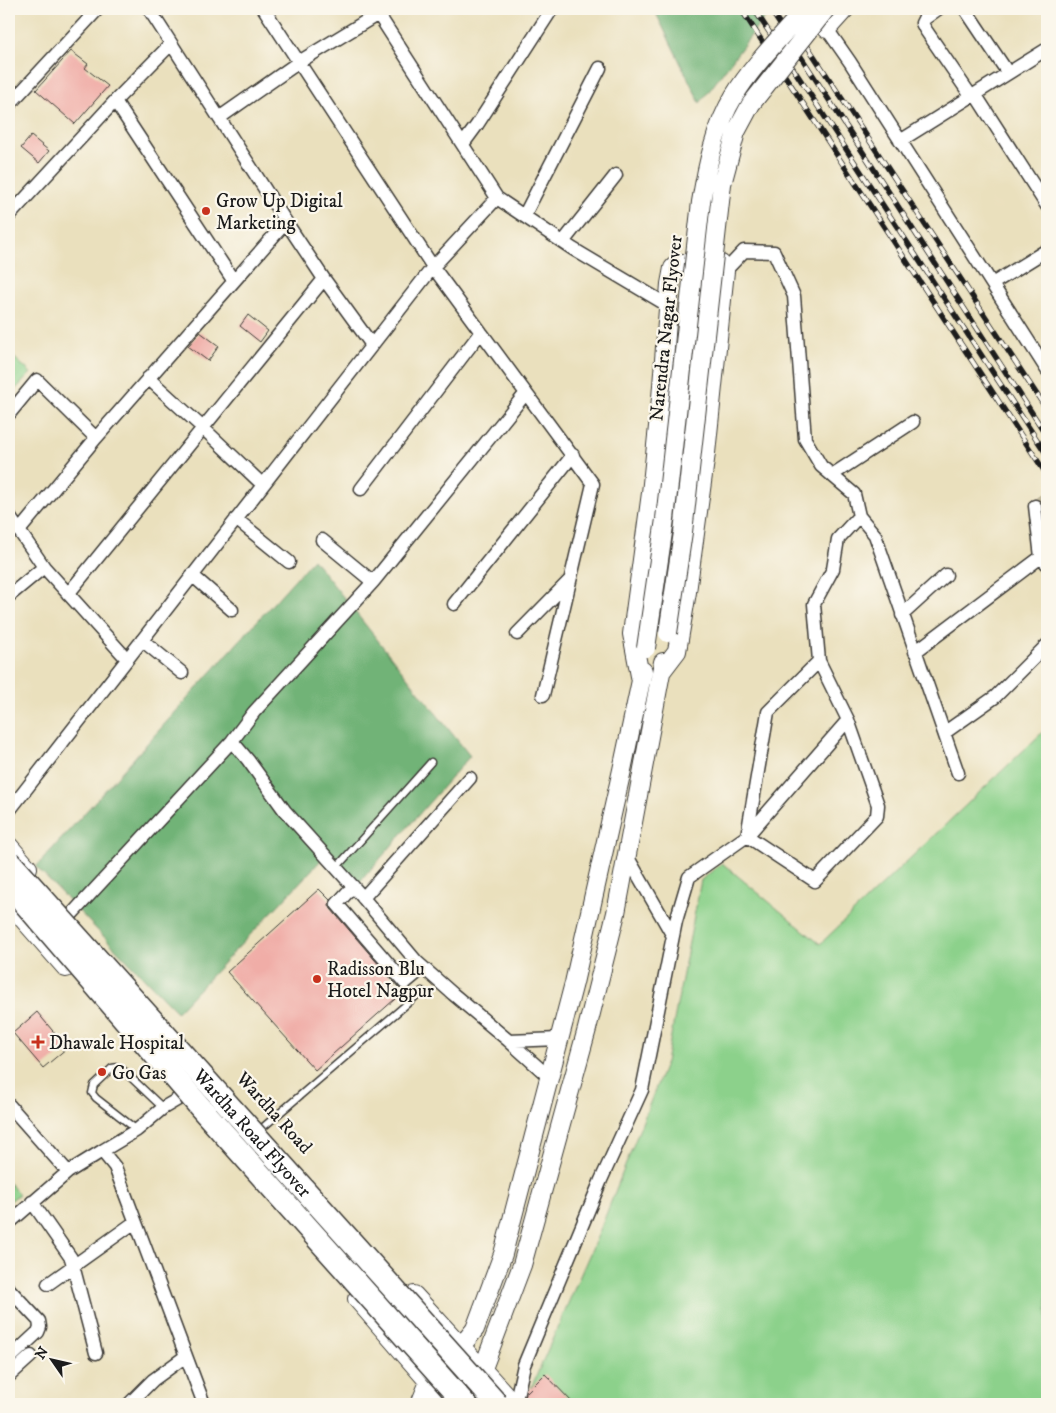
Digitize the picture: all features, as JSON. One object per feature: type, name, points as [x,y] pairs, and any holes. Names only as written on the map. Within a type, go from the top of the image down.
[{"type":"highway","name":"Wardha Road Flyover","points":[[9,861],[498,1404]]},
{"type":"highway","name":"Wardha Road Flyover","points":[[9,885],[195,1100],[465,1404]]},
{"type":"main road","name":"Narendra Nagar Flyover","points":[[429,1382],[448,1363],[475,1329],[503,1254],[574,983],[641,681],[665,519],[700,202],[708,162],[720,126],[734,96],[805,9]]},
{"type":"main road","points":[[813,9],[827,29],[844,9]]},
{"type":"main road","points":[[9,903],[449,1404],[482,1371],[522,1265],[587,1029],[616,913],[668,633],[683,532],[722,184],[736,132],[751,104],[826,9]]},
{"type":"main road","points":[[641,681],[632,634],[662,398],[673,268],[678,263],[720,264],[725,271],[706,453],[687,592],[677,650],[661,672]]},
{"type":"main road","name":"Wardha Road","points":[[9,846],[261,1129],[514,1404]]},
{"type":"main road","points":[[420,1404],[429,1382]]},
{"type":"street","points":[[9,105],[98,9]]},
{"type":"street","points":[[149,9],[324,280],[372,345]]},
{"type":"street","points":[[264,9],[433,267],[593,484],[543,695]]},
{"type":"street","points":[[463,144],[552,9]]},
{"type":"street","points":[[938,9],[924,19],[922,24],[973,95],[1047,206]]},
{"type":"street","points":[[965,9],[1008,73]]},
{"type":"street","points":[[219,118],[299,62],[377,11],[498,198],[563,242],[669,306]]},
{"type":"street","points":[[827,29],[1047,370]]},
{"type":"street","points":[[9,216],[171,44]]},
{"type":"street","points":[[900,141],[1047,49]]},
{"type":"street","points":[[524,216],[600,68]]},
{"type":"street","points":[[115,102],[233,280]]},
{"type":"street","points":[[563,242],[616,174]]},
{"type":"street","points":[[9,811],[433,267],[498,198]]},
{"type":"street","points":[[19,531],[96,438],[286,222]]},
{"type":"street","points":[[725,271],[744,250],[774,252],[794,296],[805,439],[821,466],[854,494],[859,516],[875,535],[958,773]]},
{"type":"street","points":[[992,284],[1047,250]]},
{"type":"street","points":[[68,594],[324,280]]},
{"type":"street","points":[[361,489],[481,332]]},
{"type":"street","points":[[148,378],[263,485]]},
{"type":"street","points":[[9,414],[37,380],[96,438]]},
{"type":"street","points":[[70,915],[232,741],[254,712],[374,582],[526,393]]},
{"type":"street","points":[[832,475],[913,422]]},
{"type":"street","points":[[454,604],[572,456]]},
{"type":"street","points":[[915,652],[1044,561],[1035,506]]},
{"type":"street","points":[[9,516],[44,567],[127,659]]},
{"type":"street","points":[[747,836],[815,881],[877,816],[878,805],[848,720],[819,661],[814,604],[833,569],[838,538],[859,516]]},
{"type":"street","points":[[236,519],[289,562]]},
{"type":"street","points":[[322,540],[374,582]]},
{"type":"street","points":[[9,596],[44,567]]},
{"type":"street","points":[[192,575],[232,610]]},
{"type":"street","points":[[902,615],[946,575]]},
{"type":"street","points":[[517,634],[570,580]]},
{"type":"street","points":[[142,640],[182,673]]},
{"type":"street","points":[[944,733],[995,696],[1047,645]]},
{"type":"street","points":[[747,836],[768,712],[819,661]]},
{"type":"street","points":[[514,1404],[524,1365],[601,1180],[642,1090],[676,920],[690,877],[747,836],[848,720]]},
{"type":"street","points":[[232,741],[285,811],[353,886],[423,968],[549,1077]]},
{"type":"street","points":[[363,898],[470,778]]},
{"type":"street","points":[[627,856],[673,936]]},
{"type":"street","points":[[353,886],[337,904],[405,983],[423,968]]},
{"type":"street","points":[[509,1041],[559,1039]]},
{"type":"street","points":[[9,1223],[68,1172],[137,1130],[163,1108],[180,1098]]},
{"type":"street","points":[[9,1105],[68,1172]]},
{"type":"street","points":[[102,1151],[115,1167],[204,1404]]},
{"type":"street","points":[[32,1202],[71,1258],[96,1353]]},
{"type":"street","points":[[48,1284],[135,1222]]},
{"type":"street","points":[[9,1289],[39,1321],[40,1327],[38,1332],[9,1360]]},
{"type":"street","points":[[9,1376],[31,1356]]},
{"type":"street","points":[[129,1404],[154,1380],[186,1356]]},
{"type":"lane","points":[[336,868],[430,762]]},
{"type":"lane","points":[[261,1129],[422,991]]},
{"type":"lane","points":[[137,1130],[92,1093],[94,1085],[112,1068],[118,1067],[123,1070],[163,1108]]},
{"type":"green space","points":[[654,9],[771,9],[700,103]]},
{"type":"green space","points":[[9,353],[31,373],[9,396]]},
{"type":"green space","points":[[313,559],[470,756],[359,883],[324,857],[177,1012],[36,867]]},
{"type":"green space","points":[[1047,728],[1047,1404],[546,1404],[531,1388],[598,1235],[666,1062],[701,880],[722,863],[820,944]]},
{"type":"green space","points":[[9,1183],[19,1194],[9,1202]]},
{"type":"building","points":[[71,51],[88,64],[85,68],[108,86],[75,124],[36,90]]},
{"type":"building","points":[[31,136],[49,151],[39,163],[21,148]]},
{"type":"building","points":[[248,315],[268,331],[260,342],[240,326]]},
{"type":"building","points":[[200,332],[219,346],[208,361],[188,346]]},
{"type":"building","name":"Radisson Blu Hotel Nagpur","points":[[319,889],[330,900],[329,905],[331,909],[399,988],[404,991],[315,1070],[227,972]]},
{"type":"building","points":[[37,1012],[67,1048],[43,1068],[13,1033]]},
{"type":"building","points":[[545,1374],[574,1404],[524,1404],[526,1393]]},
{"type":"tunnel","points":[[1035,506],[1047,497]]},
{"type":"railway","points":[[741,9],[1047,475]]},
{"type":"railway","points":[[754,9],[1047,455]]},
{"type":"railway","points":[[770,9],[1047,436]]},
{"type":"railway","points":[[783,9],[1047,410]]},
{"type":"railway","points":[[9,866],[433,1361],[478,1404]]},
{"type":"railway","points":[[9,880],[427,1367],[464,1404]]},
{"type":"place","name":"Grow Up Digital Marketing","points":[[206,211]]},
{"type":"place","name":"Radisson Blu Hotel Nagpur","points":[[317,979]]},
{"type":"place","name":"Dhawale Hospital","points":[[38,1042]]},
{"type":"place","name":"Go Gas","points":[[102,1072]]}]
